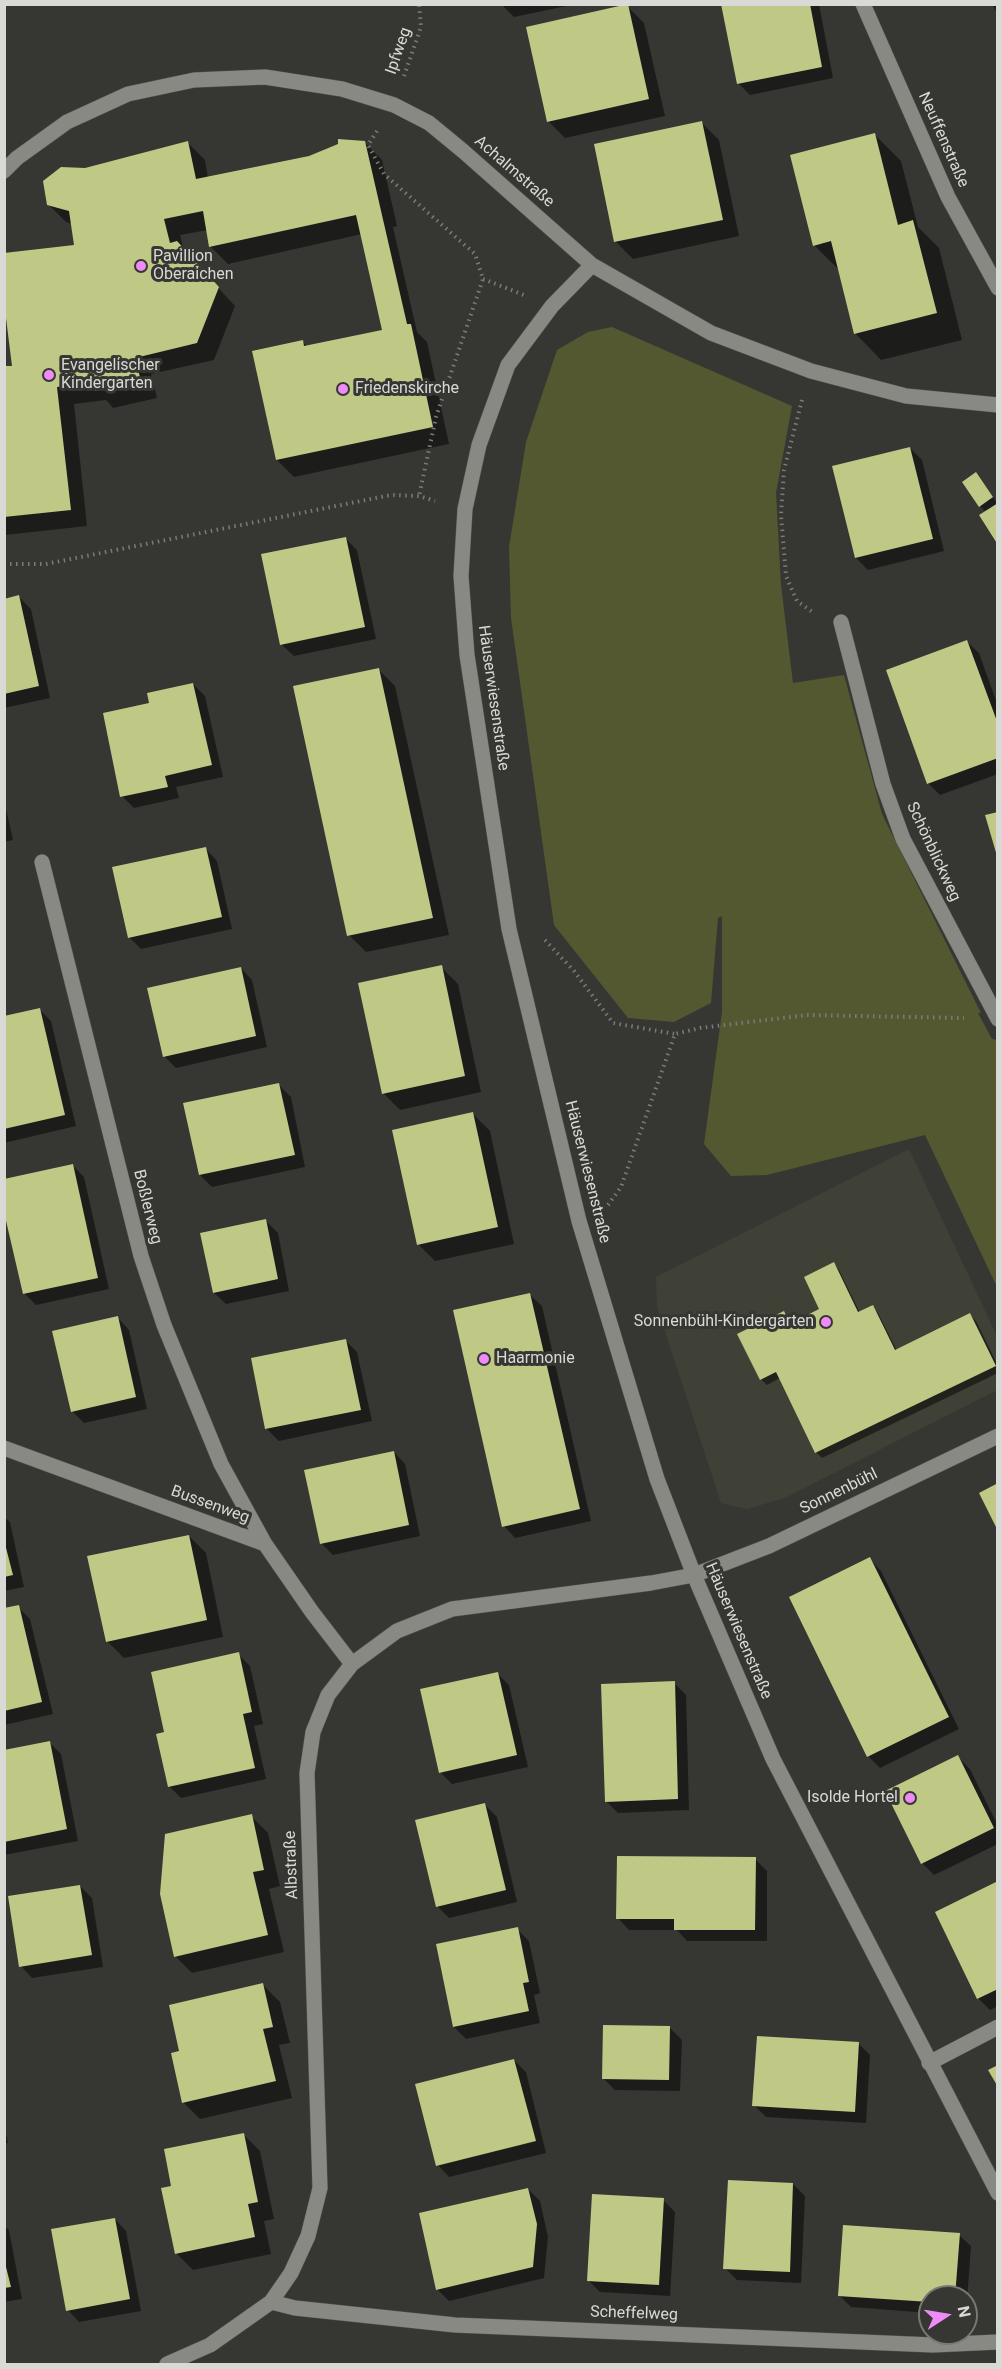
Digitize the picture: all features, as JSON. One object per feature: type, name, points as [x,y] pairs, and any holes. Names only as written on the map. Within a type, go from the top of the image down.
[{"type":"street","name":"Neuffenstraße","points":[[863,4],[948,197],[998,288]]},
{"type":"street","name":"Achalmstraße","points":[[4,171],[17,158],[67,122],[128,94],[194,80],[265,77],[342,88],[394,105],[429,123],[592,265],[711,333],[811,371],[906,396],[998,405]]},
{"type":"street","name":"Häuserwiesenstraße","points":[[592,265],[552,306],[508,365],[479,445],[465,509],[461,576],[467,655],[509,929],[579,1221],[657,1479],[694,1575],[773,1759],[998,2193]]},
{"type":"street","name":"Schönblickweg","points":[[841,622],[884,784],[903,839],[998,1019]]},
{"type":"street","name":"Boßlerweg","points":[[42,862],[141,1256],[164,1325],[221,1464],[265,1544]]},
{"type":"street","name":"Sonnenbühl","points":[[694,1575],[770,1546],[998,1436]]},
{"type":"street","name":"Bussenweg","points":[[4,1448],[265,1544]]},
{"type":"street","points":[[265,1544],[312,1612],[352,1664]]},
{"type":"street","name":"Albstraße","points":[[167,2364],[210,2345],[271,2302],[291,2273],[308,2236],[320,2188],[307,1773],[313,1732],[328,1695],[352,1664],[397,1631],[452,1609],[694,1575]]},
{"type":"street","points":[[929,2063],[998,2026]]},
{"type":"street","name":"Scheffelweg","points":[[271,2302],[295,2308],[455,2325],[933,2345],[998,2342]]},
{"type":"path","name":"Ipfweg","points":[[419,4],[421,27],[394,105],[368,145],[384,174],[475,254],[483,279]]},
{"type":"path","points":[[419,496],[436,417],[483,279],[552,306]]},
{"type":"path","points":[[811,371],[800,404],[784,470],[781,515],[786,576],[796,601],[817,615],[841,622]]},
{"type":"path","points":[[4,564],[46,564],[391,495],[419,496],[465,509]]},
{"type":"path","points":[[509,929],[529,932],[549,943],[613,1023],[675,1034],[700,1028],[807,1015],[975,1018]]},
{"type":"path","points":[[579,1221],[604,1209],[621,1187],[675,1034]]},
{"type":"shaded area","name":"Sonnenbühl-Kindergarten","points":[[909,1149],[997,1336],[997,1390],[785,1498],[747,1509],[721,1503],[657,1307],[656,1277]]},
{"type":"green space","points":[[612,327],[792,406],[776,493],[781,585],[793,683],[844,675],[882,814],[981,1013],[978,1013],[992,1039],[997,1040],[997,1287],[925,1135],[767,1175],[731,1176],[704,1144],[722,1012],[722,916],[718,918],[711,1003],[674,1022],[628,1018],[554,925],[511,618],[509,547],[526,442],[557,350],[588,332]]},
{"type":"building","points":[[628,4],[649,99],[547,122],[526,27]]},
{"type":"building","points":[[721,4],[810,4],[822,67],[737,84]]},
{"type":"building","points":[[702,121],[723,220],[614,242],[594,144]]},
{"type":"building","points":[[875,133],[898,225],[913,220],[937,313],[854,334],[831,241],[813,246],[790,155]]},
{"type":"building","points":[[338,139],[365,141],[407,324],[411,324],[433,427],[276,460],[252,351],[303,340],[304,346],[382,330],[356,215],[209,247],[203,211],[164,219],[170,243],[177,241],[219,287],[197,343],[135,358],[141,381],[95,391],[95,383],[57,387],[71,510],[4,517],[4,366],[12,366],[4,302],[4,253],[74,245],[69,211],[47,205],[43,181],[61,167],[85,168],[188,141],[196,179],[309,156],[338,144]]},
{"type":"building","points":[[910,447],[933,539],[855,558],[832,466]]},
{"type":"building","points":[[976,472],[993,497],[979,507],[962,482]]},
{"type":"building","points":[[998,503],[998,545],[979,515]]},
{"type":"building","points":[[346,537],[365,627],[280,645],[261,554]]},
{"type":"building","points":[[19,595],[39,686],[4,694],[4,599]]},
{"type":"building","points":[[967,640],[998,724],[998,758],[927,784],[886,670]]},
{"type":"building","points":[[379,668],[433,918],[347,936],[293,686]]},
{"type":"building","points":[[193,683],[212,765],[165,776],[168,787],[120,797],[103,713],[149,703],[147,693]]},
{"type":"building","points":[[998,812],[998,856],[997,856],[985,815]]},
{"type":"building","points":[[206,847],[222,917],[128,938],[112,867]]},
{"type":"building","points":[[442,965],[465,1076],[382,1094],[358,983]]},
{"type":"building","points":[[241,967],[256,1036],[163,1057],[147,988]]},
{"type":"building","points":[[40,1008],[65,1115],[4,1129],[4,1016]]},
{"type":"building","points":[[279,1083],[295,1155],[199,1175],[183,1103]]},
{"type":"building","points":[[473,1112],[498,1227],[417,1245],[392,1130]]},
{"type":"building","points":[[73,1164],[98,1278],[23,1294],[4,1212],[4,1179]]},
{"type":"building","points":[[266,1219],[278,1279],[213,1293],[200,1233]]},
{"type":"building","points":[[834,1262],[858,1312],[873,1305],[895,1350],[970,1313],[996,1366],[815,1453],[776,1372],[760,1380],[737,1334],[784,1311],[790,1324],[819,1309],[804,1277]]},
{"type":"building","points":[[530,1293],[580,1509],[502,1527],[453,1310]]},
{"type":"building","points":[[118,1316],[136,1397],[71,1412],[52,1331]]},
{"type":"building","points":[[346,1339],[361,1410],[265,1429],[251,1358]]},
{"type":"building","points":[[394,1451],[409,1525],[320,1544],[304,1470]]},
{"type":"building","points":[[998,1483],[998,1531],[979,1493]]},
{"type":"building","points":[[189,1535],[207,1620],[106,1642],[87,1556]]},
{"type":"building","points":[[4,1540],[13,1575],[4,1577]]},
{"type":"building","points":[[870,1557],[949,1717],[867,1757],[789,1597]]},
{"type":"building","points":[[19,1605],[42,1702],[4,1711],[4,1608]]},
{"type":"building","points":[[239,1652],[252,1712],[243,1714],[255,1768],[168,1787],[156,1734],[164,1732],[151,1672]]},
{"type":"building","points":[[498,1672],[517,1755],[439,1773],[420,1689]]},
{"type":"building","points":[[675,1681],[678,1799],[605,1802],[601,1684]]},
{"type":"building","points":[[50,1741],[67,1829],[4,1842],[4,1750]]},
{"type":"building","points":[[958,1755],[994,1828],[921,1864],[885,1791]]},
{"type":"building","points":[[485,1803],[506,1890],[436,1907],[415,1820]]},
{"type":"building","points":[[252,1814],[264,1870],[253,1872],[268,1935],[174,1957],[160,1894],[165,1834]]},
{"type":"building","points":[[617,1856],[756,1857],[755,1930],[674,1930],[674,1919],[616,1919]]},
{"type":"building","points":[[998,1881],[998,1989],[977,1999],[935,1912]]},
{"type":"building","points":[[80,1885],[92,1955],[19,1967],[8,1896]]},
{"type":"building","points":[[518,1927],[529,1982],[523,1983],[529,2011],[453,2027],[436,1944]]},
{"type":"building","points":[[263,1983],[273,2027],[263,2029],[276,2081],[182,2103],[171,2053],[179,2051],[169,2005]]},
{"type":"building","points":[[603,2025],[670,2026],[669,2080],[602,2079]]},
{"type":"building","points":[[757,2036],[859,2042],[855,2112],[752,2106]]},
{"type":"building","points":[[514,2059],[536,2141],[436,2166],[415,2084]]},
{"type":"building","points":[[998,2065],[998,2087],[988,2070]]},
{"type":"building","points":[[244,2133],[258,2202],[248,2204],[255,2237],[175,2254],[161,2188],[171,2186],[164,2149]]},
{"type":"building","points":[[728,2180],[793,2183],[790,2272],[723,2269]]},
{"type":"building","points":[[528,2188],[537,2224],[533,2267],[436,2290],[419,2213]]},
{"type":"building","points":[[592,2194],[664,2198],[659,2285],[587,2281]]},
{"type":"building","points":[[115,2218],[130,2299],[66,2311],[51,2229]]},
{"type":"building","points":[[843,2225],[960,2233],[956,2285],[918,2285],[918,2301],[838,2296]]},
{"type":"building","points":[[4,2259],[11,2287],[4,2288]]},
{"type":"place","name":"Pavillion Oberaichen","points":[[141,266]]},
{"type":"place","name":"Evangelischer Kindergarten","points":[[49,375]]},
{"type":"place","name":"Friedenskirche","points":[[343,389]]},
{"type":"place","name":"Sonnenbühl-Kindergarten","points":[[826,1322]]},
{"type":"place","name":"Haarmonie","points":[[484,1359]]},
{"type":"place","name":"Isolde Hortel","points":[[910,1798]]}]
